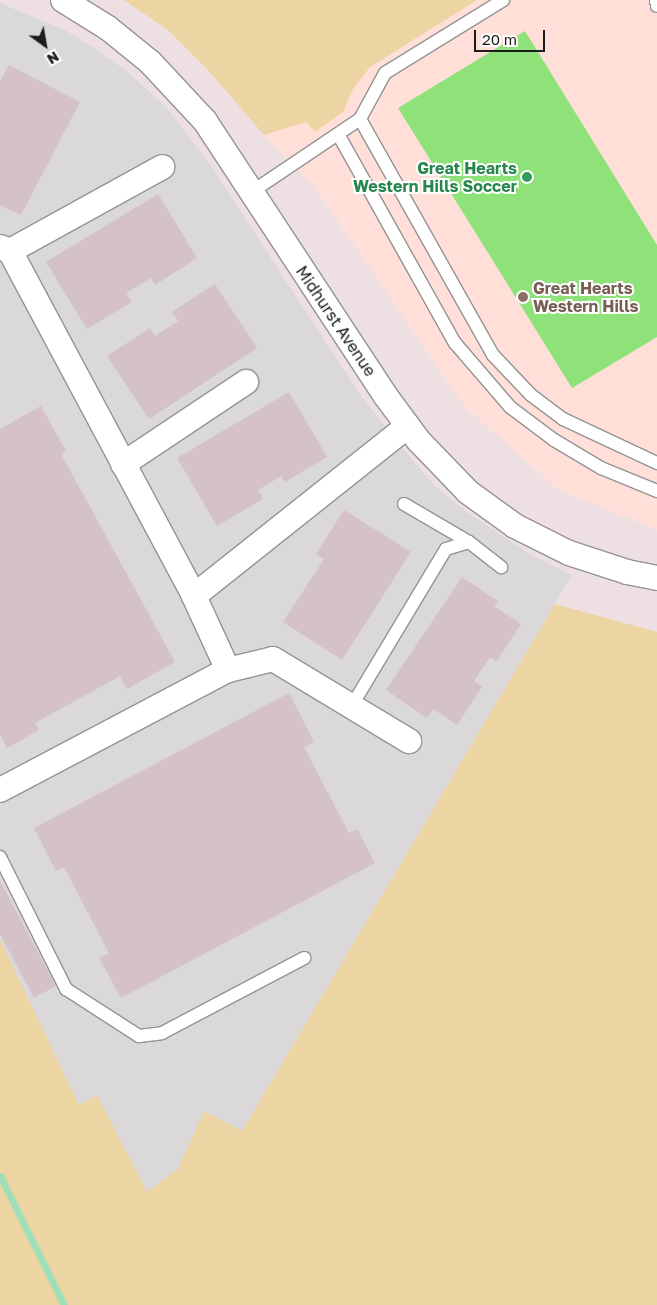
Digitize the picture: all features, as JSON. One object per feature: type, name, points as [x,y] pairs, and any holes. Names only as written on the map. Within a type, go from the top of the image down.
[{"type":"street","name":"Midhurst Avenue","points":[[63,0],[108,28],[150,62],[205,121],[250,193],[408,426],[468,492],[515,526],[569,553],[627,572],[657,578]]},
{"type":"street","points":[[162,167],[5,249],[194,596],[228,670]]},
{"type":"street","points":[[123,464],[246,382]]},
{"type":"street","points":[[194,596],[408,426]]},
{"type":"street","points":[[0,790],[228,670],[273,659],[409,741]]},
{"type":"lane","points":[[250,193],[360,119],[385,73],[503,0]]},
{"type":"lane","points":[[656,0],[657,6]]},
{"type":"lane","points":[[360,119],[493,355],[531,394],[563,419],[657,463]]},
{"type":"lane","points":[[338,134],[456,343],[510,407],[554,440],[601,468],[657,491]]},
{"type":"lane","points":[[404,504],[469,542],[501,567]]},
{"type":"lane","points":[[351,707],[446,548],[469,542]]},
{"type":"lane","points":[[0,857],[66,989],[139,1036],[162,1033],[304,958]]},
{"type":"shaded area","points":[[124,0],[477,0],[370,67],[353,89],[343,112],[315,132],[306,122],[264,135],[209,71],[168,30]]},
{"type":"shaded area","name":"Great Hearts Western Hills","points":[[475,0],[657,0],[657,530],[559,490],[465,407],[314,186],[264,135]]},
{"type":"shaded area","points":[[0,3],[65,30],[97,50],[127,71],[166,107],[211,166],[361,396],[414,462],[436,487],[467,512],[528,553],[572,575],[156,1276],[0,950]]},
{"type":"shaded area","points":[[555,604],[657,632],[657,1305],[0,1305],[0,940],[79,1105],[97,1095],[147,1192],[178,1169],[204,1111],[242,1131]]},
{"type":"green space","name":"Great Hearts Western Hills Soccer","points":[[525,31],[657,245],[657,337],[572,388],[398,108]]},
{"type":"building","points":[[9,65],[80,102],[21,215],[0,205],[0,81]]},
{"type":"building","points":[[158,194],[197,258],[155,285],[151,278],[126,293],[132,302],[87,329],[46,262]]},
{"type":"building","points":[[215,284],[257,348],[149,419],[107,356],[150,328],[155,336],[178,321],[172,312]]},
{"type":"building","points":[[289,392],[327,457],[285,482],[281,476],[258,490],[263,499],[217,526],[177,458]]},
{"type":"building","points":[[41,406],[66,451],[61,454],[175,662],[127,689],[120,676],[35,723],[39,730],[7,748],[0,735],[0,429]]},
{"type":"building","points":[[344,510],[411,552],[342,660],[283,622],[324,559],[316,554]]},
{"type":"building","points":[[462,577],[498,601],[494,606],[521,624],[496,662],[490,657],[474,681],[482,687],[457,725],[433,709],[427,718],[386,690]]},
{"type":"building","points":[[289,693],[314,742],[304,747],[349,833],[357,829],[375,863],[121,998],[99,958],[109,953],[64,867],[56,871],[34,828]]},
{"type":"building","points":[[0,881],[56,986],[34,998],[0,934]]},
{"type":"waterway","points":[[0,1176],[64,1305]]},
{"type":"place","name":"Great Hearts Western Hills Soccer","points":[[527,177]]},
{"type":"place","name":"Great Hearts Western Hills","points":[[523,297]]}]
